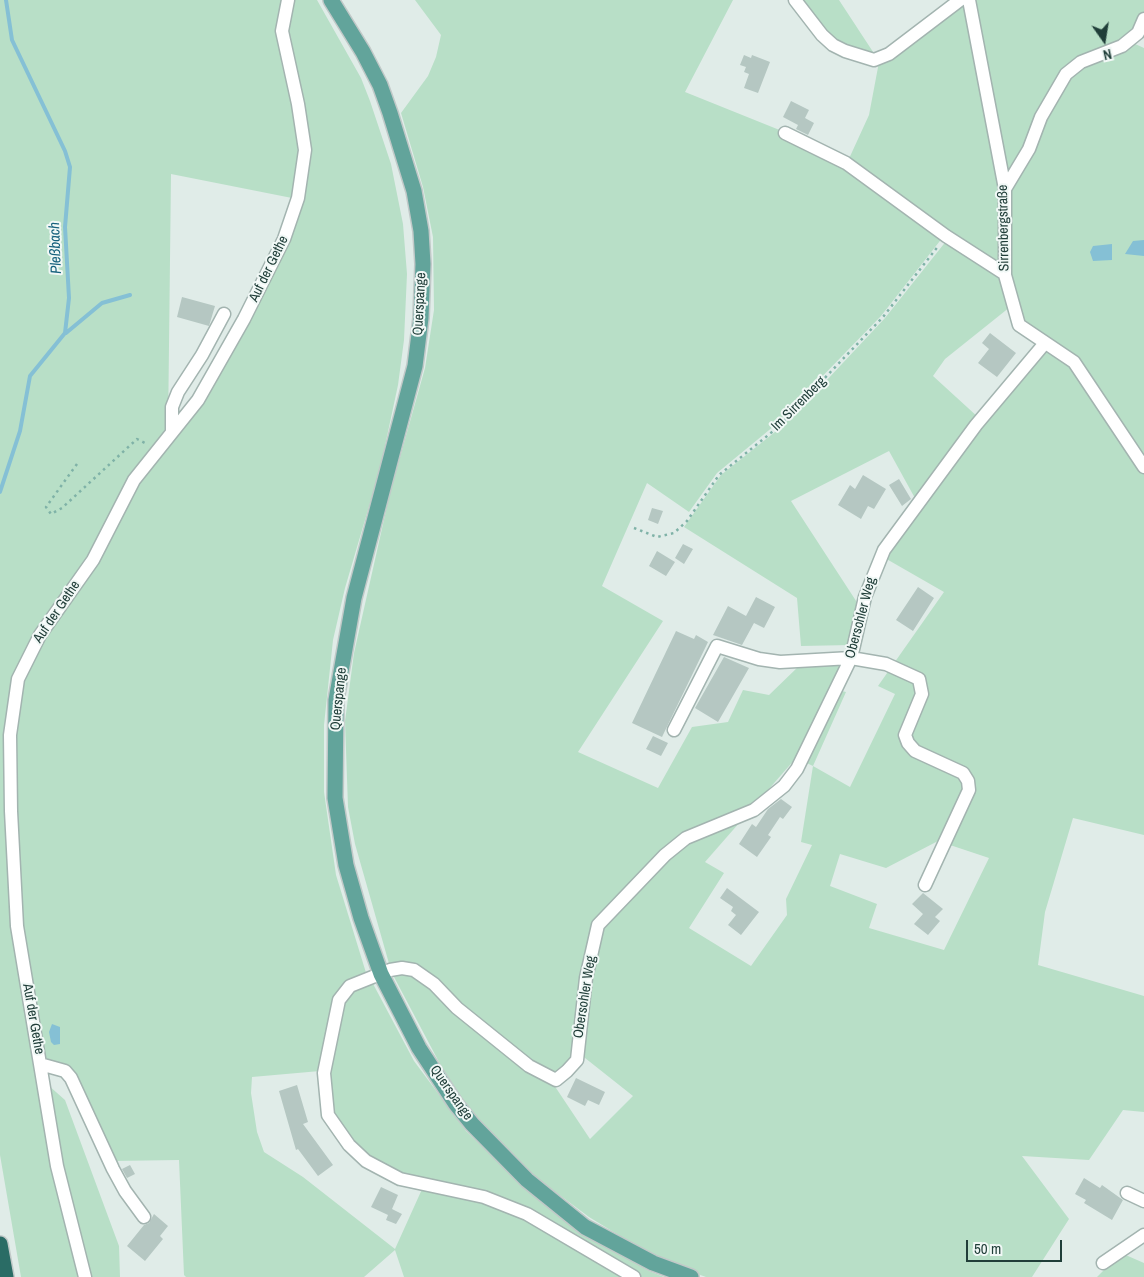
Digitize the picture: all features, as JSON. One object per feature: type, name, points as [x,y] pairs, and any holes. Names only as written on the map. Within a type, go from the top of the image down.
[{"type":"highway","points":[[0,1244],[6,1277]]},
{"type":"main road","name":"Querspange","points":[[331,0],[354,35],[380,85],[414,191],[422,242],[422,295],[415,366],[354,598],[336,700],[335,798],[340,835],[361,918],[381,974],[419,1048],[455,1103],[472,1124],[527,1180],[585,1227],[653,1264],[691,1277]]},
{"type":"street","name":"Auf der Gethe","points":[[85,1277],[56,1166],[17,926],[11,811],[10,735],[18,680],[40,635],[93,560],[134,480],[198,400],[244,319],[284,239],[298,198],[305,150],[298,104],[282,30],[288,0]]},
{"type":"street","points":[[795,0],[822,35],[833,45],[845,51],[874,60],[889,54],[960,0]]},
{"type":"street","name":"Sirrenbergstraße","points":[[969,0],[1005,189],[1005,274],[1018,325],[1074,362],[1144,467]]},
{"type":"street","points":[[1005,189],[1028,149],[1041,117],[1066,74],[1081,62],[1122,46],[1138,33],[1144,19]]},
{"type":"street","points":[[785,133],[846,164],[946,236],[1005,274]]},
{"type":"street","points":[[172,432],[172,407],[178,392],[224,314]]},
{"type":"street","name":"Obersohler Weg","points":[[634,1277],[527,1214],[484,1197],[400,1179],[366,1161],[349,1145],[328,1115],[324,1073],[336,1010],[343,993],[350,986],[381,974],[402,968],[414,970],[434,984],[457,1008],[529,1066],[556,1080],[576,1060],[584,995],[598,925],[665,856],[686,838],[754,810],[784,786],[797,769],[852,658],[865,597],[877,562],[884,550],[976,425],[1045,343]]},
{"type":"street","points":[[674,730],[717,646],[759,659],[780,662],[852,658],[886,664],[919,679],[922,694],[904,735],[915,751],[963,773],[968,780],[969,790],[962,809],[925,885]]},
{"type":"street","points":[[40,1064],[65,1071],[71,1078],[125,1191],[144,1217]]},
{"type":"street","points":[[1127,1193],[1144,1200]]},
{"type":"street","points":[[1103,1263],[1144,1236]]},
{"type":"path","name":"Im Sirrenberg","points":[[634,528],[657,537],[674,533],[686,521],[719,475],[777,428],[884,317],[946,236]]},
{"type":"path","points":[[77,464],[46,507],[51,514],[62,508],[137,439],[158,449]]},
{"type":"green space","points":[[0,0],[283,0],[277,32],[282,65],[293,106],[298,152],[292,198],[171,174],[168,431],[13,680],[9,812],[39,1077],[65,1100],[119,1246],[120,1277],[21,1277],[0,1155]]},
{"type":"green space","points":[[293,0],[317,0],[361,78],[391,164],[403,224],[407,274],[404,340],[398,385],[380,469],[345,588],[333,640],[324,725],[324,792],[336,875],[367,976],[348,981],[320,1071],[252,1077],[251,1093],[257,1132],[264,1152],[303,1177],[395,1249],[423,1187],[483,1199],[526,1217],[629,1277],[404,1277],[395,1250],[364,1277],[186,1277],[184,1275],[179,1160],[112,1161],[72,1071],[42,1056],[21,925],[15,811],[15,734],[22,681],[42,636],[136,482],[200,402],[287,241],[308,152],[286,32]]},
{"type":"green space","points":[[415,0],[733,0],[685,92],[782,131],[846,164],[943,237],[881,316],[774,426],[717,473],[689,512],[647,483],[602,586],[663,621],[578,752],[658,788],[692,727],[728,722],[743,690],[769,695],[799,666],[822,664],[839,665],[834,689],[846,692],[813,766],[850,787],[895,694],[878,686],[944,592],[883,557],[931,487],[1045,345],[1075,360],[1019,322],[1008,277],[1010,188],[1068,75],[1133,43],[1144,48],[1144,835],[1073,818],[1045,912],[1038,965],[1144,996],[1144,1112],[1123,1110],[1089,1160],[1022,1156],[1069,1219],[1032,1277],[706,1277],[661,1261],[589,1217],[534,1176],[476,1120],[449,1081],[394,977],[404,972],[413,974],[552,1082],[590,1139],[633,1096],[580,1054],[555,1078],[458,1006],[436,980],[390,967],[355,844],[348,807],[345,721],[354,653],[390,493],[425,368],[434,310],[433,237],[423,187],[401,113],[428,76],[436,57],[441,35]],"holes":[[[796,758],[813,766],[801,842],[812,845],[786,899],[787,915],[751,966],[689,928],[724,873],[705,862]],[[938,841],[989,858],[944,950],[869,928],[877,904],[830,886],[840,854],[886,868]]]},
{"type":"green space","points":[[797,0],[839,0],[877,58],[835,44]]},
{"type":"green space","points":[[965,0],[1002,189],[1002,269],[847,163],[869,115],[879,62]]},
{"type":"green space","points":[[972,0],[1144,0],[1144,12],[1133,35],[1079,61],[1007,184]]},
{"type":"green space","points":[[947,240],[1002,275],[1010,307],[945,359],[933,376],[979,418],[916,500],[889,451],[791,501],[860,607],[851,645],[801,646],[797,598],[684,527],[721,475],[780,428],[811,397],[885,318]]},
{"type":"green space","points":[[371,980],[414,1061],[466,1131],[522,1184],[581,1231],[649,1271],[664,1277],[640,1277],[526,1210],[402,1175],[369,1159],[330,1113],[328,1073],[340,1013],[352,987]]},
{"type":"green space","points":[[1121,1253],[1144,1263],[1144,1277],[1097,1277]]},
{"type":"water","points":[[1144,240],[1144,256],[1125,254],[1133,241]]},
{"type":"water","points":[[1112,244],[1112,260],[1093,261],[1090,252],[1093,246]]},
{"type":"water","points":[[52,1024],[60,1027],[60,1044],[54,1045],[51,1042],[49,1032]]},
{"type":"building","points":[[744,55],[751,58],[752,55],[770,62],[758,93],[744,88],[749,74],[744,72],[746,67],[740,65]]},
{"type":"building","points":[[791,101],[809,110],[805,118],[814,123],[808,135],[796,129],[798,125],[783,117]]},
{"type":"building","points":[[182,297],[215,306],[209,326],[177,317]]},
{"type":"building","points":[[990,333],[1016,353],[997,377],[978,363],[989,349],[982,343]]},
{"type":"building","points":[[863,475],[886,489],[874,509],[868,506],[861,519],[838,505],[850,485],[855,489]]},
{"type":"building","points":[[899,479],[911,499],[902,506],[889,485]]},
{"type":"building","points":[[652,508],[663,511],[658,524],[648,520]]},
{"type":"building","points":[[683,544],[693,549],[684,564],[675,558]]},
{"type":"building","points":[[657,551],[675,562],[666,576],[649,566]]},
{"type":"building","points":[[918,587],[934,598],[913,631],[896,620]]},
{"type":"building","points":[[756,597],[775,607],[764,628],[754,623],[742,645],[713,635],[728,606],[746,616]]},
{"type":"building","points":[[676,631],[694,639],[696,635],[708,642],[662,737],[632,723]]},
{"type":"building","points":[[724,657],[749,668],[718,722],[695,708]]},
{"type":"building","points":[[653,736],[668,743],[661,756],[646,749]]},
{"type":"building","points":[[781,799],[792,807],[783,819],[780,817],[768,835],[771,837],[757,857],[739,844],[752,824],[756,827],[768,809]]},
{"type":"building","points":[[727,888],[759,912],[741,935],[728,925],[736,915],[731,911],[733,907],[720,898]]},
{"type":"building","points":[[923,893],[943,909],[935,917],[940,921],[928,935],[914,924],[923,914],[912,904]]},
{"type":"building","points":[[576,1078],[605,1092],[599,1105],[588,1100],[585,1106],[567,1097]]},
{"type":"building","points":[[297,1085],[308,1122],[303,1124],[333,1165],[318,1176],[298,1149],[296,1150],[279,1091]]},
{"type":"building","points":[[130,1165],[135,1174],[127,1178],[122,1169]]},
{"type":"building","points":[[1084,1178],[1100,1188],[1102,1185],[1123,1200],[1112,1220],[1084,1203],[1086,1200],[1075,1194]]},
{"type":"building","points":[[381,1187],[398,1195],[392,1209],[402,1214],[396,1224],[386,1220],[388,1215],[371,1207]]},
{"type":"building","points":[[154,1214],[168,1226],[160,1236],[163,1239],[145,1261],[127,1246],[144,1225],[149,1223]]},
{"type":"waterway","name":"Pleßbach","points":[[0,492],[20,431],[30,376],[65,333],[69,298],[65,227],[70,167],[65,151],[12,40],[6,0]]},
{"type":"waterway","points":[[66,333],[102,303],[130,295]]}]
